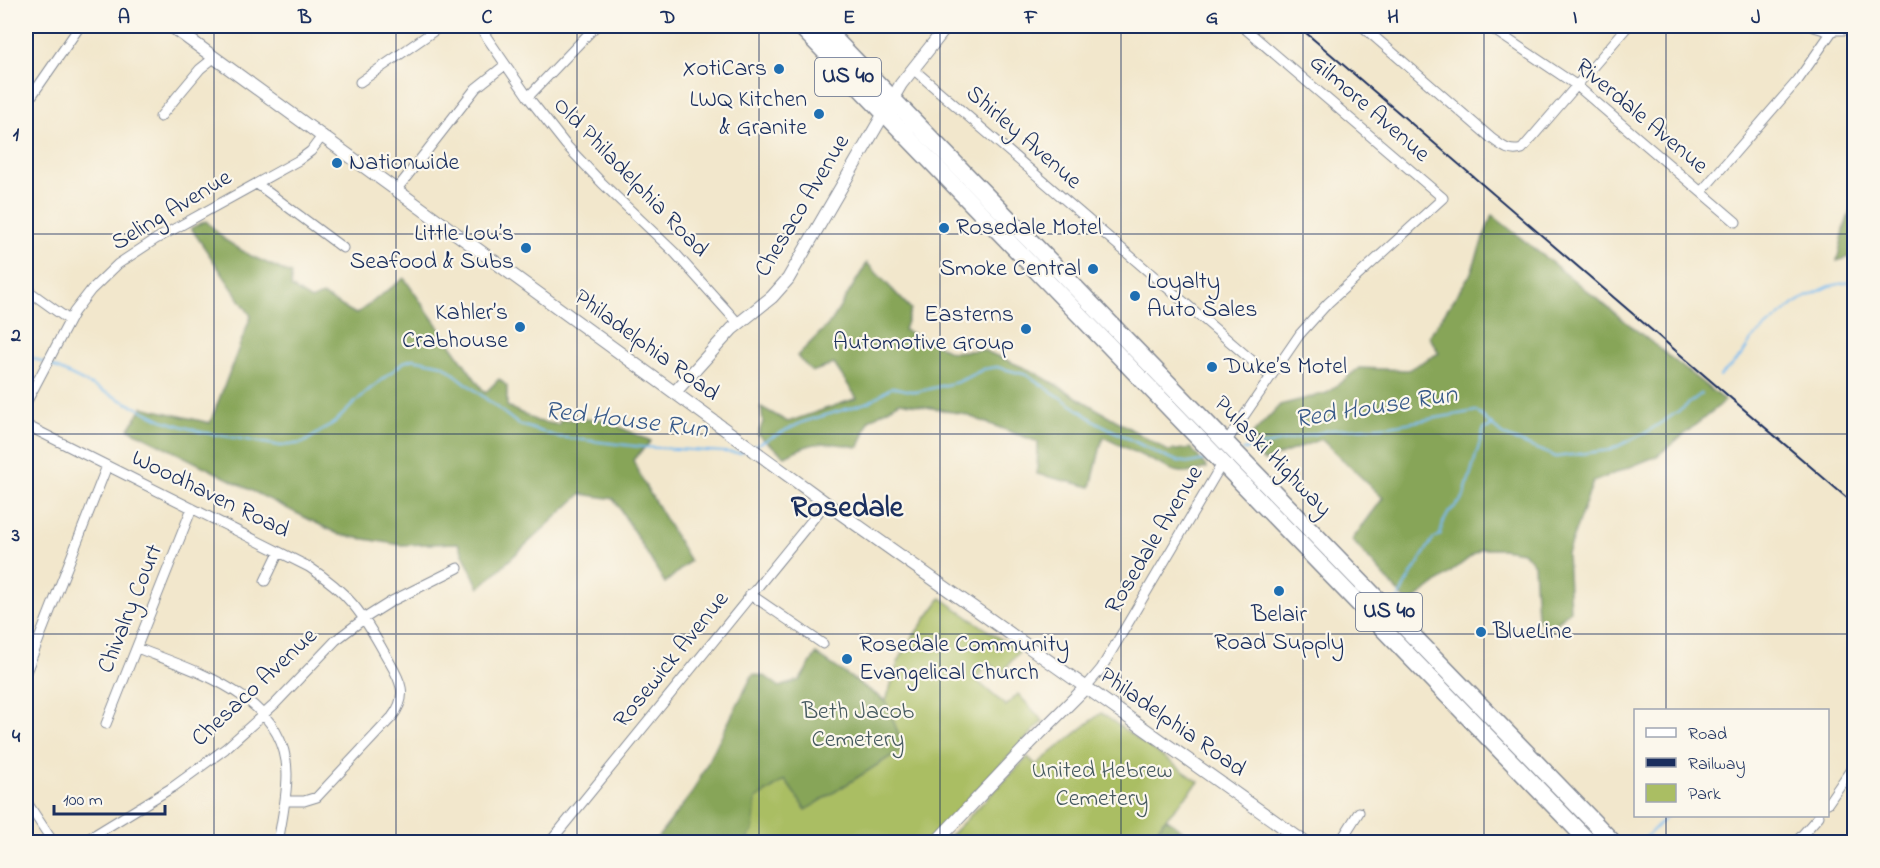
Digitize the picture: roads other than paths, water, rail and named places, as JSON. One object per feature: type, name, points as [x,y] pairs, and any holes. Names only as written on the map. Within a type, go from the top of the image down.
[{"type":"highway","name":"Pulaski Highway","points":[[800,26],[888,106],[1224,442],[1613,843]]},
{"type":"highway","name":"Pulaski Highway","points":[[822,26],[888,106],[1222,464],[1589,843]]},
{"type":"main road","name":"Philadelphia Road","points":[[171,26],[398,189],[826,503],[1304,843]]},
{"type":"main road","name":"Chesaco Avenue","points":[[675,393],[738,323],[772,297],[788,279],[888,106],[913,69],[947,26]]},
{"type":"main road","points":[[936,843],[1085,688]]},
{"type":"street","points":[[26,104],[80,26]]},
{"type":"street","points":[[360,82],[441,26]]},
{"type":"street","name":"Old Philadelphia Road","points":[[479,26],[528,98],[580,160],[681,259],[738,323]]},
{"type":"street","points":[[528,98],[596,26]]},
{"type":"street","name":"Gilmore Avenue","points":[[1242,26],[1443,198]]},
{"type":"street","points":[[1362,26],[1491,138],[1508,150],[1522,149],[1628,26]]},
{"type":"street","name":"Riverdale Avenue","points":[[1488,26],[1576,85],[1736,222]]},
{"type":"street","points":[[1811,26],[1818,29],[1854,30]]},
{"type":"street","points":[[1701,192],[1798,80],[1833,30]]},
{"type":"street","points":[[160,117],[200,69],[215,57]]},
{"type":"street","points":[[398,189],[476,88],[505,65]]},
{"type":"street","name":"Shirley Avenue","points":[[913,69],[1271,377]]},
{"type":"street","name":"Seling Avenue","points":[[26,403],[69,320],[92,290],[129,256],[306,156],[323,135]]},
{"type":"street","points":[[257,184],[343,248]]},
{"type":"street","name":"Rosedale Avenue","points":[[1085,688],[1101,669],[1222,464],[1224,442],[1256,401],[1300,334],[1328,303],[1443,198]]},
{"type":"street","points":[[26,289],[69,320]]},
{"type":"street","name":"Woodhaven Road","points":[[26,425],[309,567],[330,581],[352,601],[365,618],[399,678],[402,693],[400,705],[392,717],[317,797],[304,801],[285,801]]},
{"type":"street","points":[[26,672],[107,466]]},
{"type":"street","name":"Rosewick Avenue","points":[[550,843],[826,503]]},
{"type":"street","name":"Chivalry Court","points":[[106,724],[192,508]]},
{"type":"street","points":[[265,581],[279,552]]},
{"type":"street","name":"Chesaco Avenue","points":[[83,843],[190,775],[263,716],[336,640],[365,618],[400,596],[459,568]]},
{"type":"street","points":[[750,594],[823,644]]},
{"type":"street","points":[[137,648],[223,683],[242,696],[263,716],[278,735],[285,755],[287,775],[278,843]]},
{"type":"street","points":[[1829,800],[1854,765]]},
{"type":"street","points":[[26,801],[53,843]]},
{"type":"street","points":[[1340,843],[1359,812]]},
{"type":"street","points":[[1796,843],[1818,817]]},
{"type":"waterway","name":"Red House Run","points":[[1720,376],[1742,355],[1752,339],[1798,301],[1830,286],[1854,281]]},
{"type":"waterway","name":"Red House Run","points":[[26,355],[45,363]]},
{"type":"waterway","name":"Red House Run","points":[[50,365],[162,420],[201,432],[281,446],[303,443],[335,422],[365,393],[404,362],[413,359],[443,365],[518,424],[558,437],[643,447],[740,453],[746,450]]},
{"type":"waterway","name":"Red House Run","points":[[754,446],[803,422],[869,402],[892,387],[916,392],[958,382],[984,369],[997,367],[1027,375],[1098,423],[1161,455],[1190,463],[1209,459]]},
{"type":"waterway","name":"Red House Run","points":[[1243,450],[1331,430],[1390,426],[1476,411],[1503,435],[1556,457],[1610,450],[1647,432],[1702,393]]},
{"type":"waterway","points":[[1396,604],[1433,539],[1440,535],[1449,512],[1463,499],[1484,429],[1493,426]]},
{"type":"waterway","points":[[1641,842],[1666,817]]},
{"type":"railway","points":[[1298,26],[1854,504]]},
{"type":"place","name":"XotiCars","points":[[779,69]]},
{"type":"place","name":"LWQ Kitchen & Granite","points":[[819,114]]},
{"type":"place","name":"Nationwide","points":[[337,163]]},
{"type":"place","name":"Rosedale Motel","points":[[944,228]]},
{"type":"place","name":"Little Lou’s Seafood & Subs","points":[[526,248]]},
{"type":"place","name":"Smoke Central","points":[[1093,269]]},
{"type":"place","name":"Loyalty Auto Sales","points":[[1135,296]]},
{"type":"place","name":"Kahler’s Crabhouse","points":[[520,327]]},
{"type":"place","name":"Easterns Automotive Group","points":[[1026,329]]},
{"type":"place","name":"Duke’s Motel","points":[[1212,367]]},
{"type":"place","name":"Belair Road Supply","points":[[1279,591]]},
{"type":"place","name":"BlueLine","points":[[1481,632]]},
{"type":"place","name":"Rosedale Community Evangelical Church","points":[[847,659]]},
{"type":"district","name":"Rosedale","points":[[847,509]]},
{"type":"park label","name":"Beth Jacob Cemetery","points":[[858,726]]},
{"type":"park label","name":"United Hebrew Cemetery","points":[[1102,785]]}]
